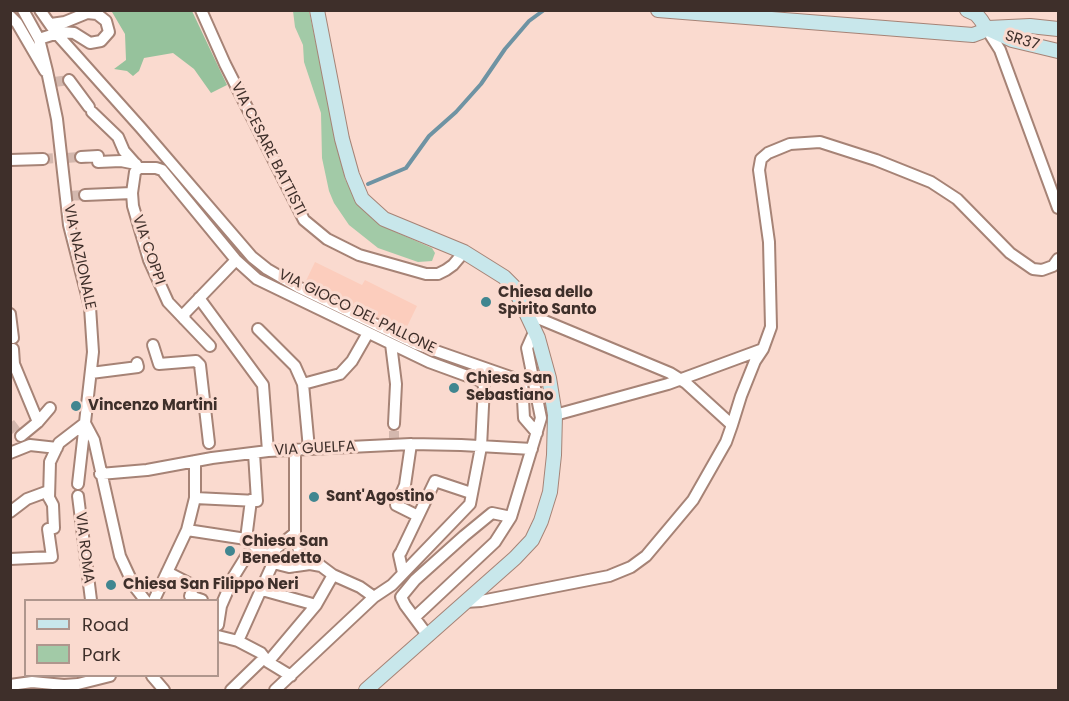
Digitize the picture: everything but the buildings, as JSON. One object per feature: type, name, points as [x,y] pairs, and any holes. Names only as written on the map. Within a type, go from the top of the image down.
[{"type":"main road","points":[[317,10],[342,139],[352,176],[362,198],[384,219],[464,252],[504,277],[514,287],[535,330],[549,378],[555,415],[550,492],[532,540],[515,558],[366,690]]},
{"type":"main road","points":[[658,10],[973,35],[981,33],[986,28],[1030,26],[1059,29]]},
{"type":"main road","name":"SR37","points":[[967,10],[976,14],[986,28],[1012,40],[1059,51]]},
{"type":"street","points":[[23,10],[37,35],[54,29]]},
{"type":"street","name":"VIA CESARE BATTISTI","points":[[201,10],[225,64],[304,220],[327,239],[360,255],[426,274],[438,274],[446,270],[464,252]]},
{"type":"street","name":"VIA GIOCO DEL PALLONE","points":[[41,11],[54,29],[252,257],[298,288],[417,344],[522,381],[524,418],[537,433]]},
{"type":"street","points":[[13,23],[39,65],[45,71],[47,70]]},
{"type":"street","points":[[986,28],[1000,50],[1059,208]]},
{"type":"street","name":"VIA NAZIONALE","points":[[37,35],[52,84],[68,197],[69,225],[90,307],[93,352],[78,484]]},
{"type":"street","points":[[69,80],[90,110],[118,137],[124,151],[137,168]]},
{"type":"street","points":[[465,602],[481,601],[609,576],[631,567],[646,555],[693,500],[726,442],[751,370],[763,349],[771,327],[769,242],[759,170],[760,159],[768,153],[790,144],[820,142],[876,160],[931,182],[957,200],[1010,253],[1033,269],[1042,270],[1053,266],[1059,259]]},
{"type":"street","points":[[81,157],[98,156],[98,162],[121,161],[137,168],[162,170],[236,260],[257,279],[429,362],[481,381],[484,386],[481,447],[470,504],[392,585],[374,597],[275,690]]},
{"type":"street","points":[[10,160],[43,159]]},
{"type":"street","name":"VIA COPPI","points":[[137,168],[132,193],[133,206],[149,260],[168,302],[210,346]]},
{"type":"street","points":[[85,195],[132,193]]},
{"type":"street","points":[[184,319],[185,313],[236,260]]},
{"type":"street","points":[[199,298],[263,385],[268,451]]},
{"type":"street","points":[[10,314],[14,364],[38,422]]},
{"type":"street","points":[[528,314],[670,374],[681,380],[732,425]]},
{"type":"street","points":[[258,329],[295,366],[303,384],[309,449]]},
{"type":"street","points":[[415,617],[495,542],[511,517],[541,418],[527,348],[535,330]]},
{"type":"street","points":[[303,384],[340,374],[352,361],[368,333]]},
{"type":"street","points":[[391,344],[396,384],[394,424]]},
{"type":"street","points":[[153,345],[159,364],[196,361],[200,365],[209,443]]},
{"type":"street","points":[[555,415],[681,380],[763,349]]},
{"type":"street","points":[[91,373],[138,367],[137,363]]},
{"type":"street","points":[[30,445],[18,433],[38,422],[50,408]]},
{"type":"street","points":[[49,498],[50,462],[59,443],[85,423],[94,440],[120,556],[134,586],[144,599]]},
{"type":"street","name":"VIA GUELFA","points":[[100,474],[147,470],[211,457],[394,443],[532,450]]},
{"type":"street","points":[[411,444],[405,485],[396,505],[418,516]]},
{"type":"street","points":[[10,453],[30,445],[57,448]]},
{"type":"street","points":[[295,451],[295,533],[300,556]]},
{"type":"street","points":[[195,498],[257,501],[254,453]]},
{"type":"street","points":[[154,599],[186,530],[195,498],[195,461]]},
{"type":"street","points":[[403,573],[399,555],[435,481],[471,493]]},
{"type":"street","points":[[10,512],[27,499],[46,492],[53,505],[54,528],[48,529],[52,557],[10,559]]},
{"type":"street","name":"VIA ROMA","points":[[78,496],[91,599]]},
{"type":"street","points":[[246,539],[251,500]]},
{"type":"street","points":[[428,636],[401,597],[415,580],[492,513],[511,517]]},
{"type":"street","points":[[186,530],[241,536],[270,559]]},
{"type":"street","points":[[238,642],[262,590],[270,559],[295,533]]},
{"type":"street","points":[[220,606],[247,555],[270,559],[290,567],[310,564],[321,566],[374,597]]},
{"type":"street","points":[[167,572],[194,586],[190,596],[199,599]]},
{"type":"street","points":[[231,690],[266,660],[316,604],[333,575]]},
{"type":"street","points":[[262,590],[316,604]]},
{"type":"street","points":[[219,636],[261,653],[266,660],[293,674]]},
{"type":"street","points":[[10,685],[48,682],[64,685],[100,677]]},
{"type":"street","points":[[154,677],[164,690]]},
{"type":"shaded area","points":[[315,262],[362,285],[365,280],[417,306],[403,335],[383,325],[384,321],[380,319],[378,323],[356,312],[359,304],[355,302],[351,308],[304,285]]},
{"type":"green space","points":[[109,11],[192,11],[227,85],[211,93],[194,69],[173,53],[144,58],[139,71],[133,76],[127,71],[114,69],[126,60],[125,34],[112,12]]},
{"type":"green space","points":[[293,11],[309,11],[345,179],[357,202],[382,226],[432,248],[435,253],[432,261],[418,262],[378,248],[349,225],[334,203],[322,158],[321,113],[304,62],[303,45],[295,27]]},
{"type":"waterway","points":[[368,184],[406,168],[429,136],[456,112],[481,84],[505,49],[529,21],[544,10]]},
{"type":"tunnel","points":[[54,82],[69,80]]},
{"type":"tunnel","points":[[66,158],[81,157]]},
{"type":"tunnel","points":[[43,159],[58,158]]},
{"type":"tunnel","points":[[70,196],[85,195]]},
{"type":"tunnel","points":[[10,423],[16,431]]},
{"type":"tunnel","points":[[394,424],[394,441]]},
{"type":"place","name":"Chiesa dello Spirito Santo","points":[[486,302]]},
{"type":"place","name":"Chiesa San Sebastiano","points":[[454,388]]},
{"type":"place","name":"Vincenzo Martini","points":[[76,406]]},
{"type":"place","name":"Sant'Agostino","points":[[314,497]]},
{"type":"place","name":"Chiesa San Benedetto","points":[[230,551]]},
{"type":"place","name":"Chiesa San Filippo Neri","points":[[111,585]]}]
